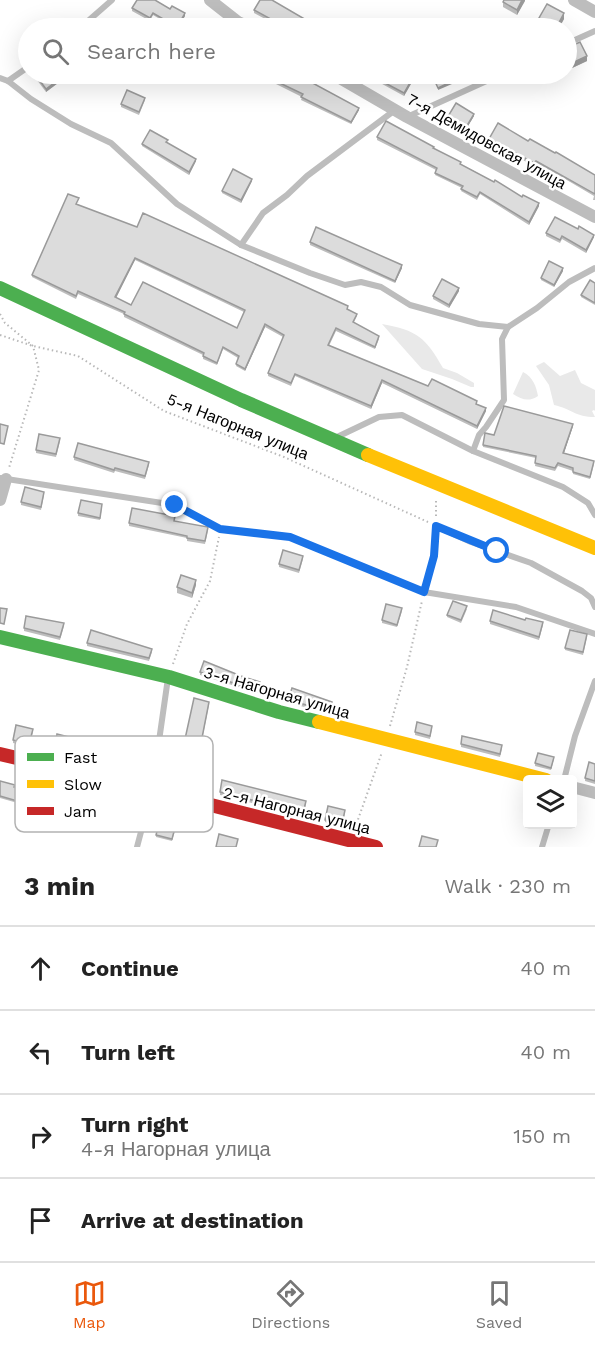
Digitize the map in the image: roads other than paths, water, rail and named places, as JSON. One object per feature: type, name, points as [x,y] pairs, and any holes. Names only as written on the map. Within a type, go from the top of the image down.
[{"type":"street","points":[[210,0],[233,18]]},
{"type":"street","points":[[574,0],[595,12]]},
{"type":"street","name":"7-я Демидовская улица","points":[[350,84],[595,218]]},
{"type":"street","points":[[0,288],[241,400],[334,438],[436,484],[595,548]]},
{"type":"street","points":[[0,500],[3,478]]},
{"type":"street","name":"3-я Нагорная улица","points":[[0,637],[169,677],[279,712],[526,775]]},
{"type":"street","name":"2-я Нагорная улица","points":[[0,754],[15,758]]},
{"type":"street","points":[[577,787],[595,793]]},
{"type":"street","name":"2-я Нагорная улица","points":[[213,806],[350,843],[376,847]]},
{"type":"lane","points":[[91,18],[112,0]]},
{"type":"lane","points":[[577,39],[595,31]]},
{"type":"lane","points":[[8,81],[18,74]]},
{"type":"lane","points":[[0,78],[8,81],[31,99],[71,124],[111,143],[177,204],[241,245],[345,285],[362,282],[381,287],[410,305],[479,324],[508,327]]},
{"type":"lane","points":[[407,117],[480,84]]},
{"type":"lane","points":[[241,245],[263,213],[306,176],[396,110]]},
{"type":"lane","points":[[473,451],[478,435],[504,400],[502,339],[508,327],[537,308],[569,282],[595,267]]},
{"type":"lane","points":[[334,438],[379,417],[402,415],[473,451],[563,487],[591,505],[595,515]]},
{"type":"lane","points":[[3,478],[175,505],[220,529],[290,537],[424,592],[516,608],[595,634]]},
{"type":"lane","points":[[436,526],[471,542],[531,563],[582,591],[591,598],[595,607]]},
{"type":"lane","points":[[160,736],[169,677]]},
{"type":"lane","points":[[565,775],[574,736],[595,681]]},
{"type":"lane","points":[[542,847],[548,829]]},
{"type":"lane","points":[[137,847],[141,832]]}]
